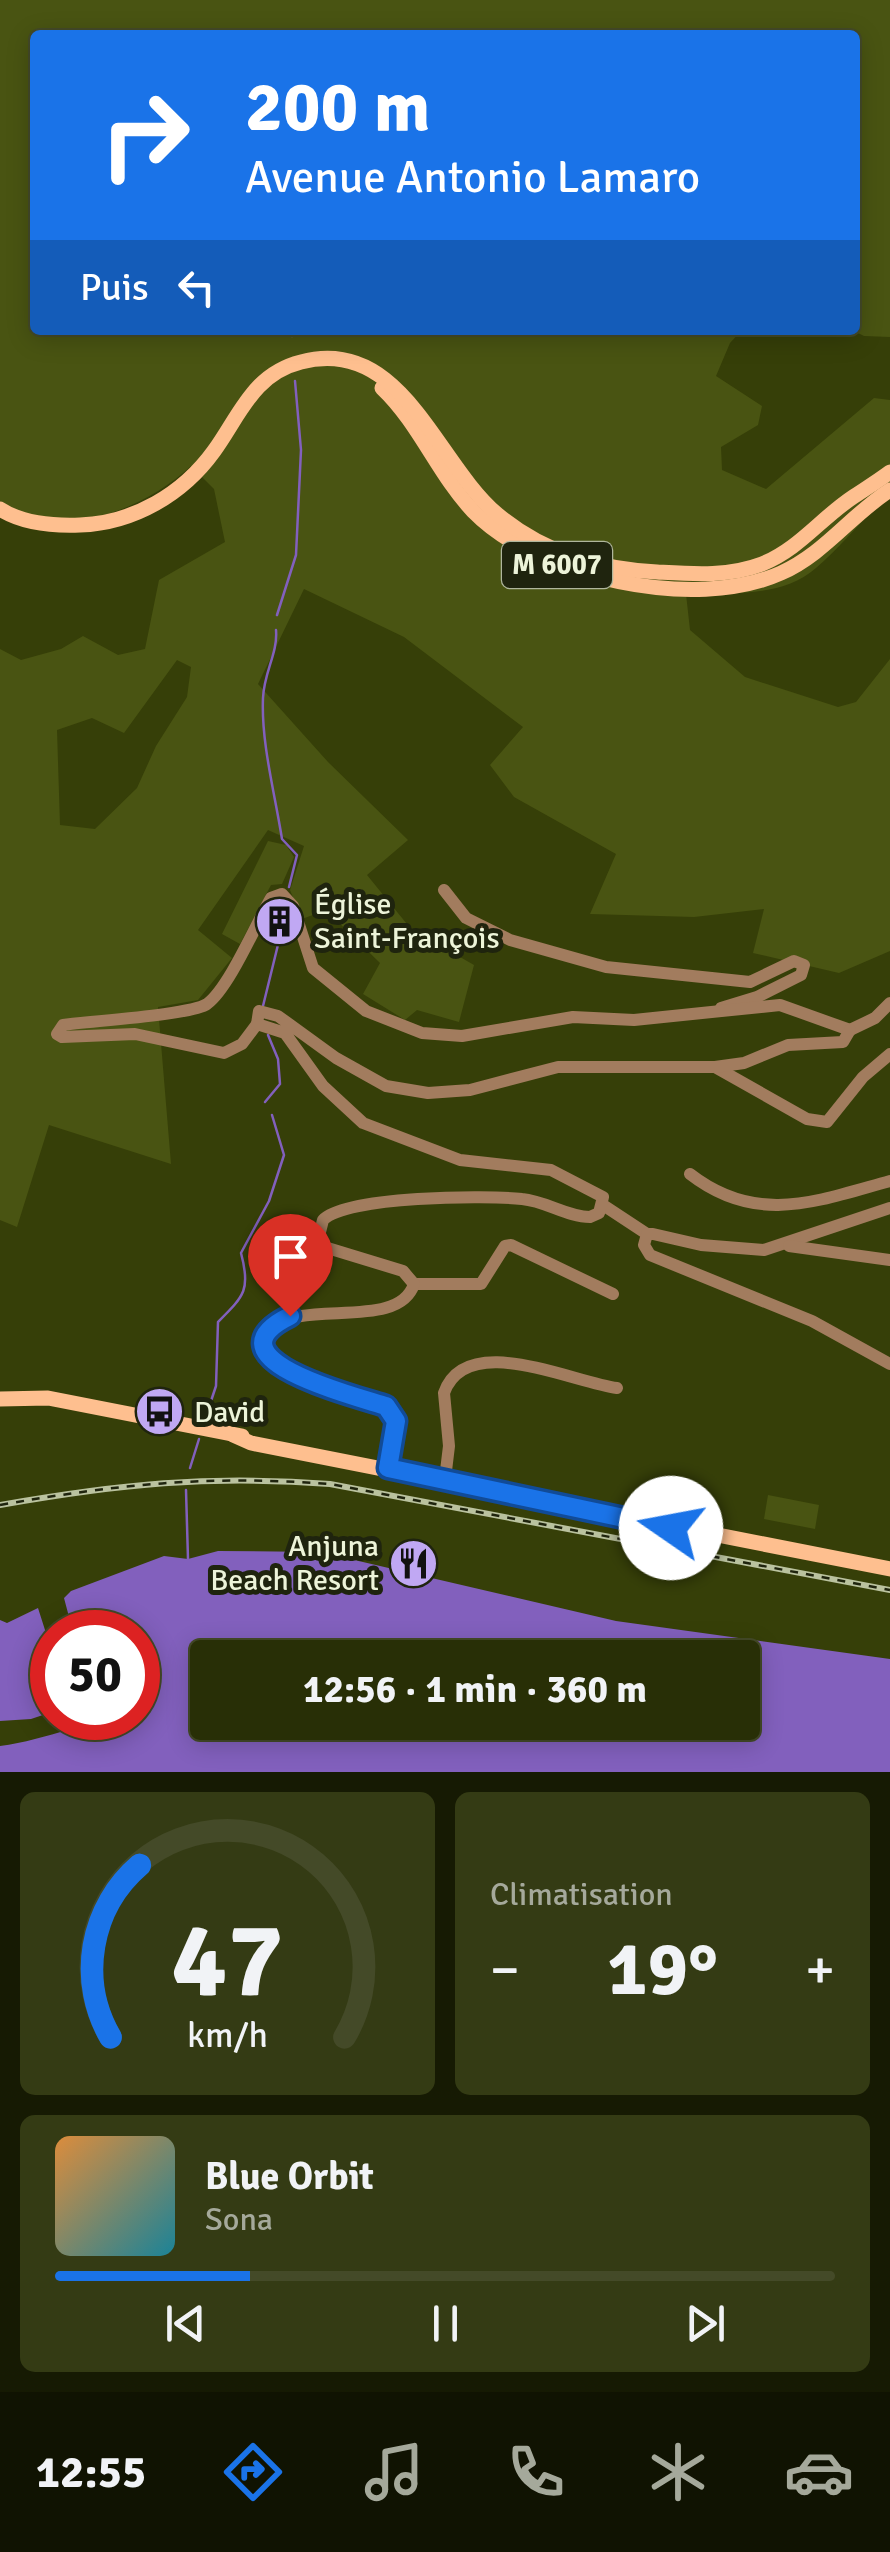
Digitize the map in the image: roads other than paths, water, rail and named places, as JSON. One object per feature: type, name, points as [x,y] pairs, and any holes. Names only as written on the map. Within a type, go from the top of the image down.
[{"type":"main road","name":"M 6007","points":[[0,509],[30,522],[76,526],[141,512],[199,470],[246,398],[274,375],[300,362],[325,358],[378,373],[404,396],[478,495],[518,529],[549,547],[595,564],[702,575],[735,571],[775,558],[890,472]]},
{"type":"main road","name":"M 6007","points":[[274,375],[315,366],[334,368],[378,385],[400,408],[455,489],[488,525],[544,560],[588,576],[671,586],[738,586],[782,573],[829,542],[890,490]]},
{"type":"main road","points":[[702,575],[719,578],[753,573],[829,542],[838,522],[863,492]]},
{"type":"main road","points":[[0,1399],[48,1398],[890,1569]]},
{"type":"street","points":[[444,890],[466,918],[510,940],[606,967],[750,982],[794,961],[804,965],[801,975],[757,998],[724,1007],[717,1014]]},
{"type":"street","points":[[850,1030],[780,1005],[634,1020],[572,1017],[462,1036],[422,1033],[366,1010],[313,968],[293,906],[282,894],[270,898],[206,1004],[181,1014],[150,1013],[63,1025],[58,1034],[62,1038],[134,1034],[224,1053],[242,1044],[257,1024],[260,1011],[278,1016],[336,1058],[404,1091],[470,1090],[558,1067],[716,1067],[744,1063],[788,1045],[842,1042],[850,1030],[875,1018],[890,1003]]},
{"type":"street","points":[[257,1024],[285,1034],[323,1086],[363,1123],[460,1160],[550,1170],[595,1190],[604,1204],[646,1234],[749,1251],[788,1244],[890,1208]]},
{"type":"street","points":[[716,1067],[807,1119],[827,1122],[863,1077],[890,1054]]},
{"type":"street","points":[[690,1174],[726,1196],[789,1207],[890,1181]]},
{"type":"street","points":[[414,1284],[404,1272],[328,1251],[318,1240],[323,1220],[348,1206],[442,1200],[525,1199],[590,1217],[604,1204]]},
{"type":"street","points":[[646,1234],[644,1244],[650,1254],[812,1321],[890,1364]]},
{"type":"street","points":[[788,1244],[890,1260]]},
{"type":"street","points":[[414,1284],[482,1284],[505,1246],[511,1245],[613,1294]]},
{"type":"street","points":[[388,1468],[396,1421],[386,1406],[286,1373],[272,1362],[266,1339],[270,1328],[290,1316],[389,1307],[405,1298],[414,1284]]},
{"type":"street","points":[[444,1480],[449,1446],[444,1393],[466,1365],[490,1359],[617,1388]]},
{"type":"waterway","points":[[277,615],[296,555],[301,450],[295,381]]},
{"type":"waterway","points":[[276,630],[263,715],[282,839],[297,855],[289,887]]},
{"type":"waterway","points":[[263,1006],[287,908]]},
{"type":"waterway","points":[[265,1102],[280,1084],[278,1059],[268,1035]]},
{"type":"waterway","points":[[206,1416],[216,1386],[218,1322],[243,1292],[241,1253],[269,1201],[284,1155],[272,1115]]},
{"type":"waterway","points":[[190,1468],[199,1439]]},
{"type":"waterway","points":[[186,1490],[188,1559]]},
{"type":"railway","points":[[0,1505],[164,1483],[330,1484],[890,1590]]},
{"type":"place","name":"Église Saint-François","points":[[279,921]]},
{"type":"place","name":"David","points":[[159,1412]]},
{"type":"place","name":"Anjuna Beach Resort","points":[[414,1563]]}]
